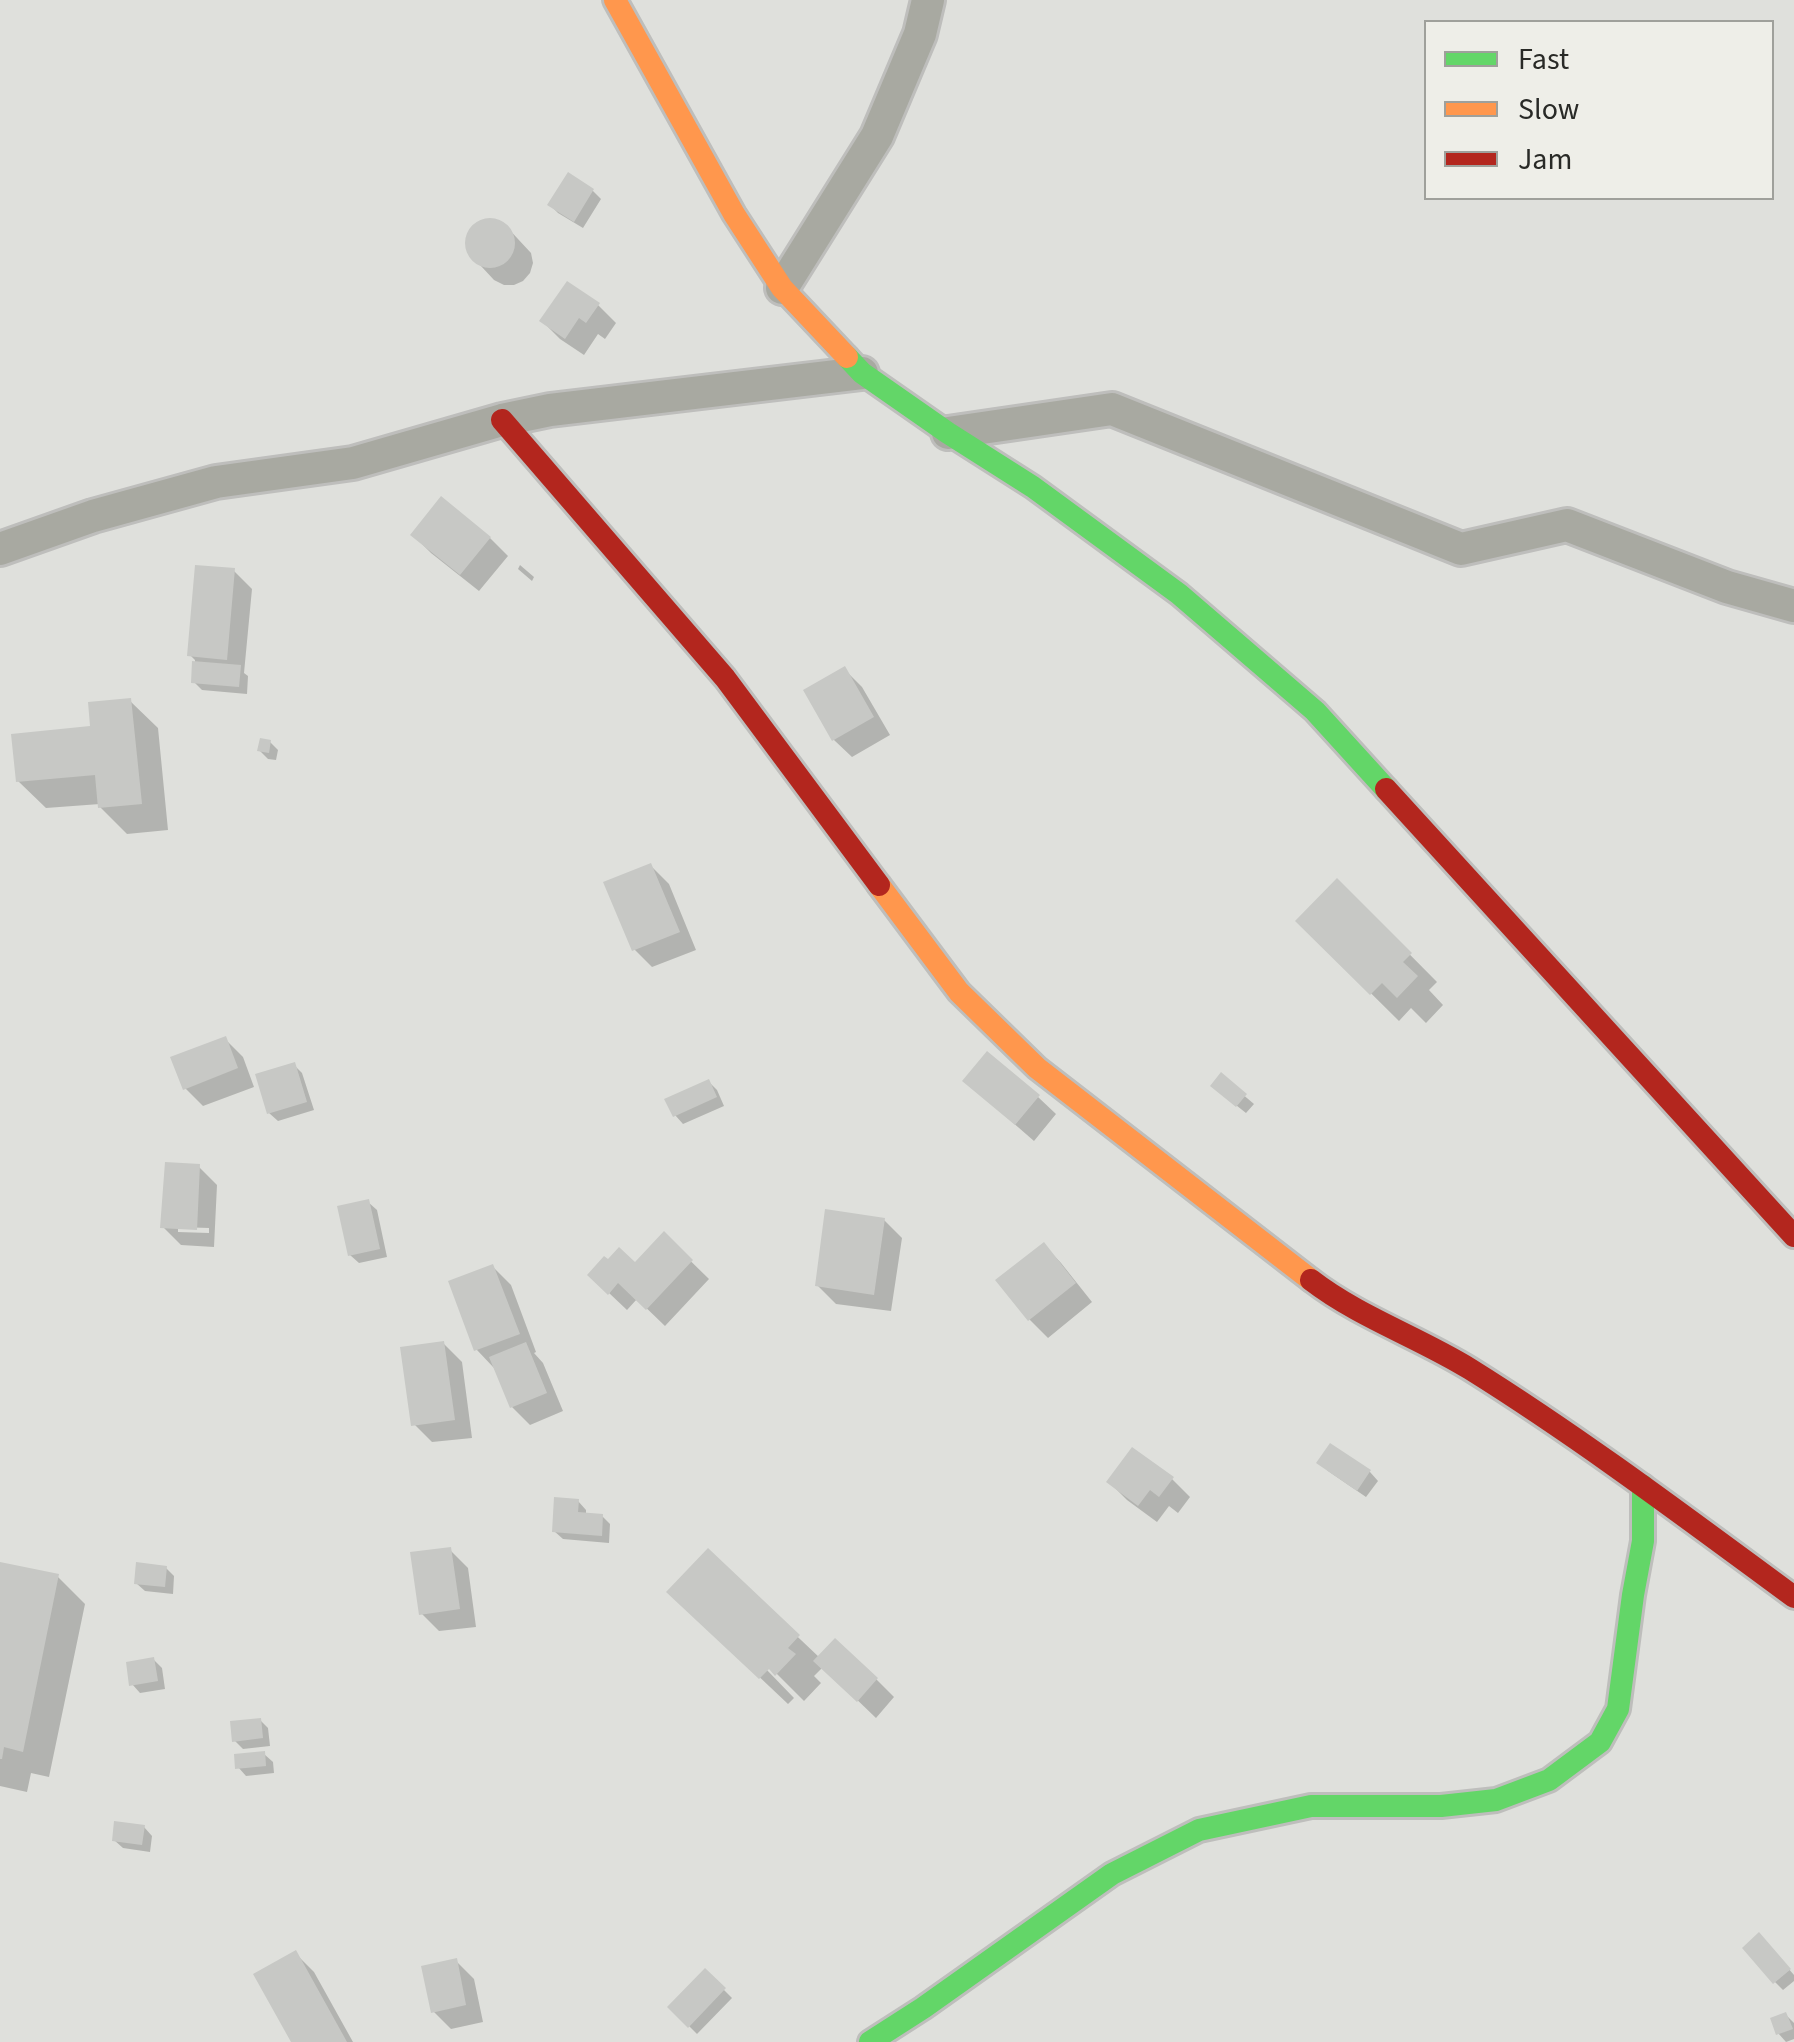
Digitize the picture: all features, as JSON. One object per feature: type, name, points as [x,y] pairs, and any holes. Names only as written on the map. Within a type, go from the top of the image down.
[{"type":"street","points":[[615,0],[734,214],[782,288],[862,373],[1033,487],[1179,594],[1315,711],[1794,1236]]},
{"type":"street","points":[[782,288],[877,136],[920,34],[928,0]]},
{"type":"street","points":[[0,549],[93,516],[216,482],[353,464],[502,420],[550,410],[862,373]]},
{"type":"street","points":[[948,432],[1112,409],[1461,549],[1567,525],[1727,587],[1794,606]]},
{"type":"street","points":[[502,420],[726,678],[959,992],[1037,1068],[1334,1298],[1468,1368],[1643,1486],[1794,1597]]},
{"type":"street","points":[[870,2042],[1112,1874],[1200,1830],[1311,1806],[1441,1806],[1496,1800],[1549,1780],[1600,1742],[1618,1709],[1632,1595],[1644,1542],[1643,1486]]},
{"type":"building","points":[[568,172],[594,189],[574,222],[547,205]]},
{"type":"building","points":[[480,219],[500,219],[514,233],[514,253],[500,267],[480,267],[466,253],[466,233]]},
{"type":"building","points":[[567,281],[600,303],[586,323],[579,318],[565,339],[539,321]]},
{"type":"building","points":[[441,496],[491,537],[460,575],[410,535]]},
{"type":"building","points":[[195,565],[235,568],[227,660],[187,656]]},
{"type":"building","points":[[192,661],[241,665],[239,687],[191,683]]},
{"type":"building","points":[[845,666],[874,717],[832,741],[803,690]]},
{"type":"building","points":[[131,698],[142,804],[98,808],[95,775],[16,782],[11,734],[90,726],[88,702]]},
{"type":"building","points":[[260,738],[271,740],[269,753],[257,751]]},
{"type":"building","points":[[651,863],[680,932],[632,951],[603,882]]},
{"type":"building","points":[[1337,878],[1412,953],[1403,962],[1418,976],[1397,998],[1382,983],[1370,995],[1295,921]]},
{"type":"building","points":[[226,1036],[238,1068],[183,1090],[170,1057]]},
{"type":"building","points":[[987,1051],[1040,1095],[1015,1125],[962,1081]]},
{"type":"building","points":[[295,1062],[307,1102],[267,1114],[255,1074]]},
{"type":"building","points":[[1221,1072],[1247,1094],[1236,1107],[1210,1086]]},
{"type":"building","points":[[709,1079],[717,1097],[673,1117],[664,1099]]},
{"type":"building","points":[[165,1162],[200,1164],[197,1230],[160,1228]]},
{"type":"building","points":[[369,1199],[380,1249],[348,1256],[337,1206]]},
{"type":"building","points":[[825,1209],[885,1218],[874,1295],[815,1286]]},
{"type":"building","points":[[664,1231],[693,1260],[646,1310],[618,1283],[608,1295],[587,1275],[604,1256],[608,1259],[619,1247],[635,1262]]},
{"type":"building","points":[[1044,1242],[1076,1283],[1028,1321],[995,1280]]},
{"type":"building","points":[[493,1264],[520,1334],[474,1351],[448,1281]]},
{"type":"building","points":[[444,1341],[455,1420],[411,1426],[400,1347]]},
{"type":"building","points":[[526,1342],[547,1393],[510,1408],[489,1357]]},
{"type":"building","points":[[1330,1443],[1371,1470],[1357,1491],[1316,1463]]},
{"type":"building","points":[[1132,1447],[1174,1477],[1159,1497],[1150,1490],[1138,1506],[1106,1482]]},
{"type":"building","points":[[554,1497],[579,1499],[578,1512],[603,1514],[602,1536],[552,1532]]},
{"type":"building","points":[[451,1547],[460,1609],[419,1615],[410,1552]]},
{"type":"building","points":[[708,1548],[800,1635],[788,1648],[796,1654],[775,1676],[769,1669],[759,1679],[666,1592]]},
{"type":"building","points":[[0,1562],[59,1574],[23,1752],[4,1747],[2,1759],[0,1759]]},
{"type":"building","points":[[136,1562],[167,1566],[165,1587],[134,1584]]},
{"type":"building","points":[[835,1638],[878,1678],[857,1702],[813,1661]]},
{"type":"building","points":[[154,1657],[158,1681],[129,1686],[126,1662]]},
{"type":"building","points":[[261,1718],[263,1738],[232,1742],[230,1721]]},
{"type":"building","points":[[265,1751],[266,1766],[235,1769],[234,1754]]},
{"type":"building","points":[[114,1821],[145,1825],[142,1845],[112,1841]]},
{"type":"building","points":[[1759,1932],[1791,1969],[1773,1984],[1742,1948]]},
{"type":"building","points":[[296,1950],[347,2042],[291,2042],[253,1974]]},
{"type":"building","points":[[457,1958],[466,2005],[431,2013],[421,1966]]},
{"type":"building","points":[[705,1968],[726,1988],[688,2028],[667,2007]]},
{"type":"building","points":[[1786,2012],[1793,2029],[1776,2035],[1770,2018]]},
{"type":"traffic: fast","points":[[847,357],[862,373],[1033,487],[1179,594],[1315,711],[1386,789]]},
{"type":"traffic: fast","points":[[870,2042],[1112,1874],[1199,1830],[1311,1806],[1441,1806],[1496,1800],[1549,1780],[1600,1742],[1618,1709],[1643,1541],[1643,1486]]},
{"type":"traffic: slow","points":[[615,0],[734,214],[782,288],[847,357]]},
{"type":"traffic: slow","points":[[879,885],[959,992],[1037,1068],[1311,1280]]},
{"type":"traffic: jam","points":[[502,420],[725,678],[879,885]]},
{"type":"traffic: jam","points":[[1386,789],[1794,1236]]},
{"type":"traffic: jam","points":[[1311,1280],[1512,1396],[1794,1597]]}]
